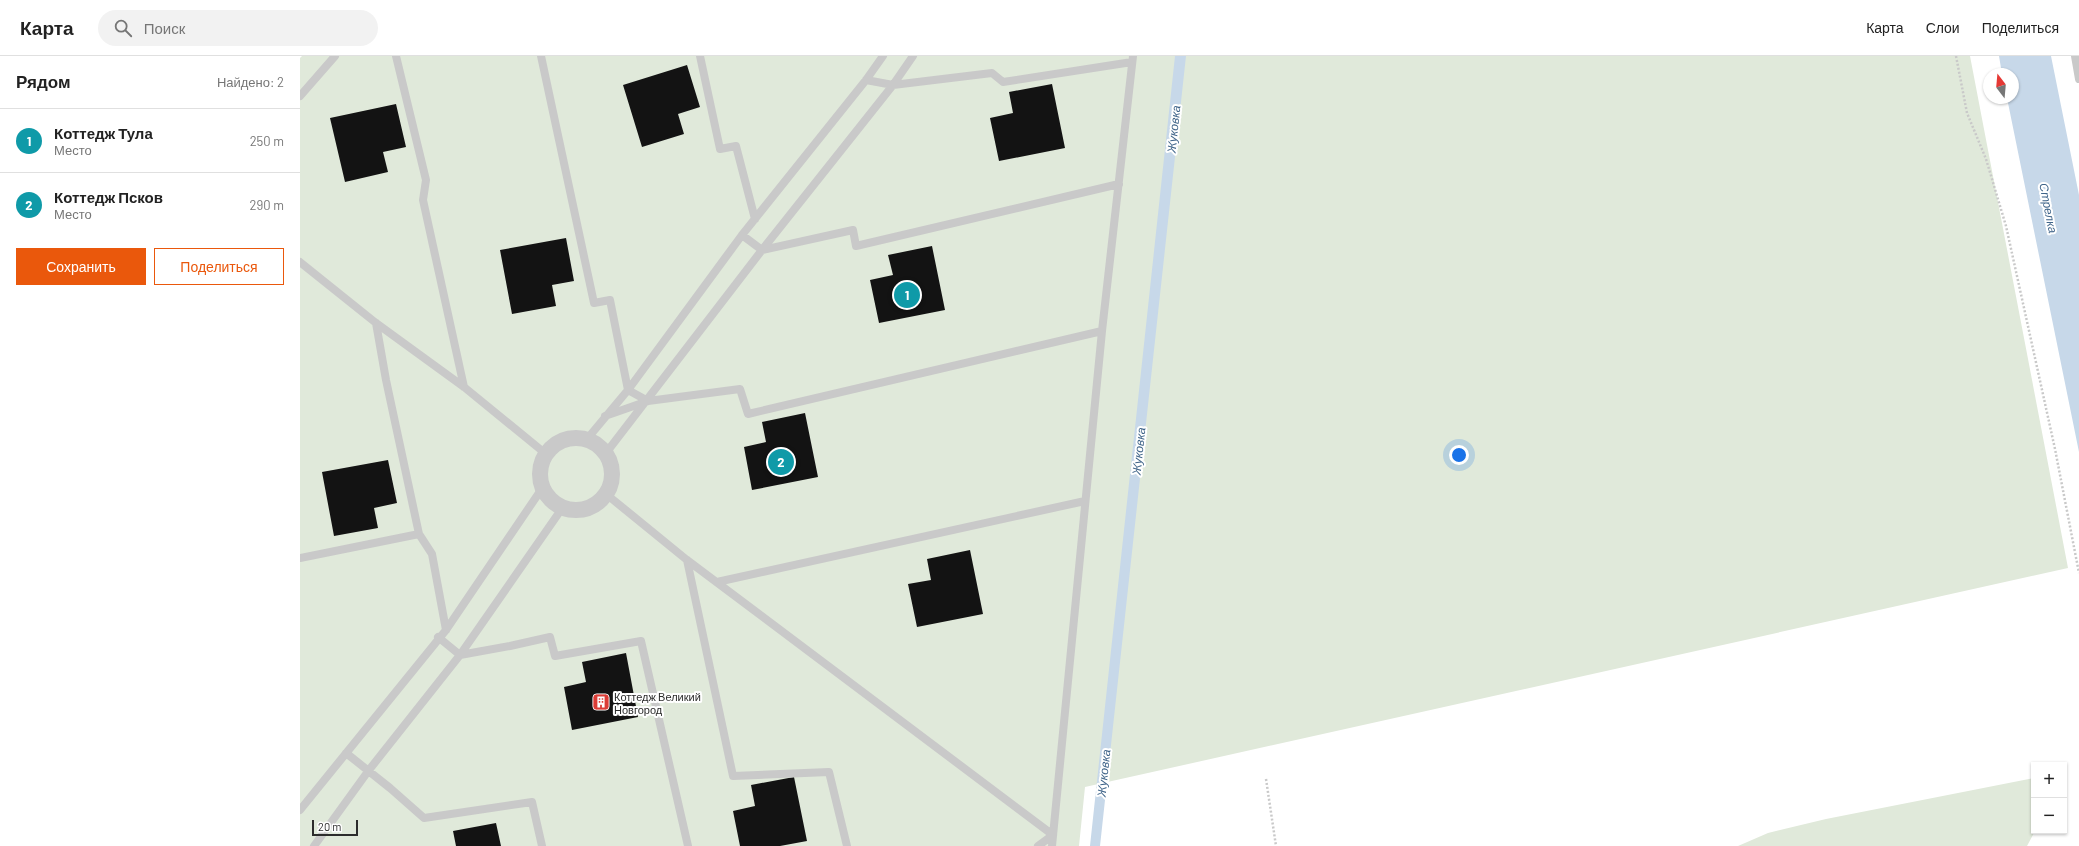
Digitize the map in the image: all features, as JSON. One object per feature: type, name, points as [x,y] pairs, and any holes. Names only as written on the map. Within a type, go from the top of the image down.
[{"type":"street","points":[[576,438],[587,439],[598,445],[606,453],[611,463],[611,484],[606,494],[598,503],[587,508],[575,510],[563,508],[551,499],[543,487],[540,476],[541,465],[546,454],[554,446],[564,440],[576,438]]},
{"type":"lane","points":[[300,96],[335,56]]},
{"type":"lane","points":[[396,56],[426,180],[423,200],[464,387]]},
{"type":"lane","points":[[541,56],[594,303],[610,300],[628,390],[648,401]]},
{"type":"lane","points":[[700,56],[720,149],[736,146],[755,219]]},
{"type":"lane","points":[[873,56],[875,66]]},
{"type":"lane","points":[[587,439],[628,390],[742,235],[866,80],[882,56]]},
{"type":"lane","points":[[606,453],[648,401],[762,250],[893,85],[913,56]]},
{"type":"lane","points":[[2075,56],[2079,79]]},
{"type":"lane","points":[[866,80],[893,85],[992,73],[1003,82],[1132,59],[1102,331],[1052,846]]},
{"type":"lane","points":[[742,235],[762,250],[853,230],[856,246],[1119,184]]},
{"type":"lane","points":[[300,262],[376,323],[464,387],[546,454]]},
{"type":"lane","points":[[376,323],[386,380],[419,534],[432,554],[446,630]]},
{"type":"lane","points":[[605,416],[648,401],[740,389],[748,414],[1102,331]]},
{"type":"lane","points":[[300,810],[438,637],[446,630],[543,487]]},
{"type":"lane","points":[[606,494],[687,560],[1053,835]]},
{"type":"lane","points":[[717,582],[874,546],[1085,501]]},
{"type":"lane","points":[[314,846],[369,770],[460,655],[563,508]]},
{"type":"lane","points":[[300,558],[419,534]]},
{"type":"lane","points":[[687,560],[734,776],[829,772],[847,846]]},
{"type":"lane","points":[[438,637],[460,655]]},
{"type":"lane","points":[[460,655],[550,637],[555,656],[641,641],[688,846]]},
{"type":"lane","points":[[346,753],[369,770],[424,818],[532,802],[542,846]]},
{"type":"lane","points":[[1038,846],[1053,835]]},
{"type":"path","points":[[1956,56],[1967,114],[1986,159],[2006,226],[2055,449],[2079,573]]},
{"type":"path","points":[[1266,779],[1276,846]]},
{"type":"green space","points":[[302,56],[1970,56],[2068,568],[1085,787],[1079,846],[300,846],[300,58]]},
{"type":"green space","points":[[2031,779],[2031,834],[2033,834],[2027,846],[1738,846],[1768,833],[1826,819]]},
{"type":"water","name":"Жуковка","points":[[1175,56],[1186,56],[1100,846],[1090,846]]},
{"type":"water","name":"Стрелка","points":[[1999,56],[2051,56],[2079,195],[2079,452],[2008,104],[2019,104],[2019,68],[2001,68]]},
{"type":"building","points":[[687,65],[700,107],[678,114],[684,134],[642,147],[623,85]]},
{"type":"building","points":[[1052,84],[1065,148],[999,161],[990,118],[1013,113],[1009,92]]},
{"type":"building","points":[[396,104],[406,147],[383,152],[388,172],[345,182],[330,118]]},
{"type":"building","points":[[566,238],[574,281],[552,285],[556,306],[512,314],[500,250]]},
{"type":"building","points":[[932,246],[945,310],[879,323],[870,280],[893,275],[888,255]]},
{"type":"building","points":[[805,413],[818,477],[752,490],[744,447],[766,442],[762,422]]},
{"type":"building","points":[[388,460],[397,503],[374,508],[378,528],[334,536],[322,472]]},
{"type":"building","points":[[970,550],[983,614],[917,627],[908,584],[931,580],[927,559]]},
{"type":"building","name":"Коттедж Великий Новгород","points":[[626,653],[638,717],[572,730],[564,687],[586,682],[582,662]]},
{"type":"building","points":[[794,777],[807,841],[780,846],[740,846],[733,811],[755,806],[751,785]]},
{"type":"building","points":[[496,823],[501,846],[456,846],[453,831]]},
{"type":"place","name":"Коттедж Тула","points":[[907,295]]},
{"type":"place","name":"Коттедж Псков","points":[[781,462]]},
{"type":"place","name":"Коттедж Великий Новгород","points":[[601,702]]}]
